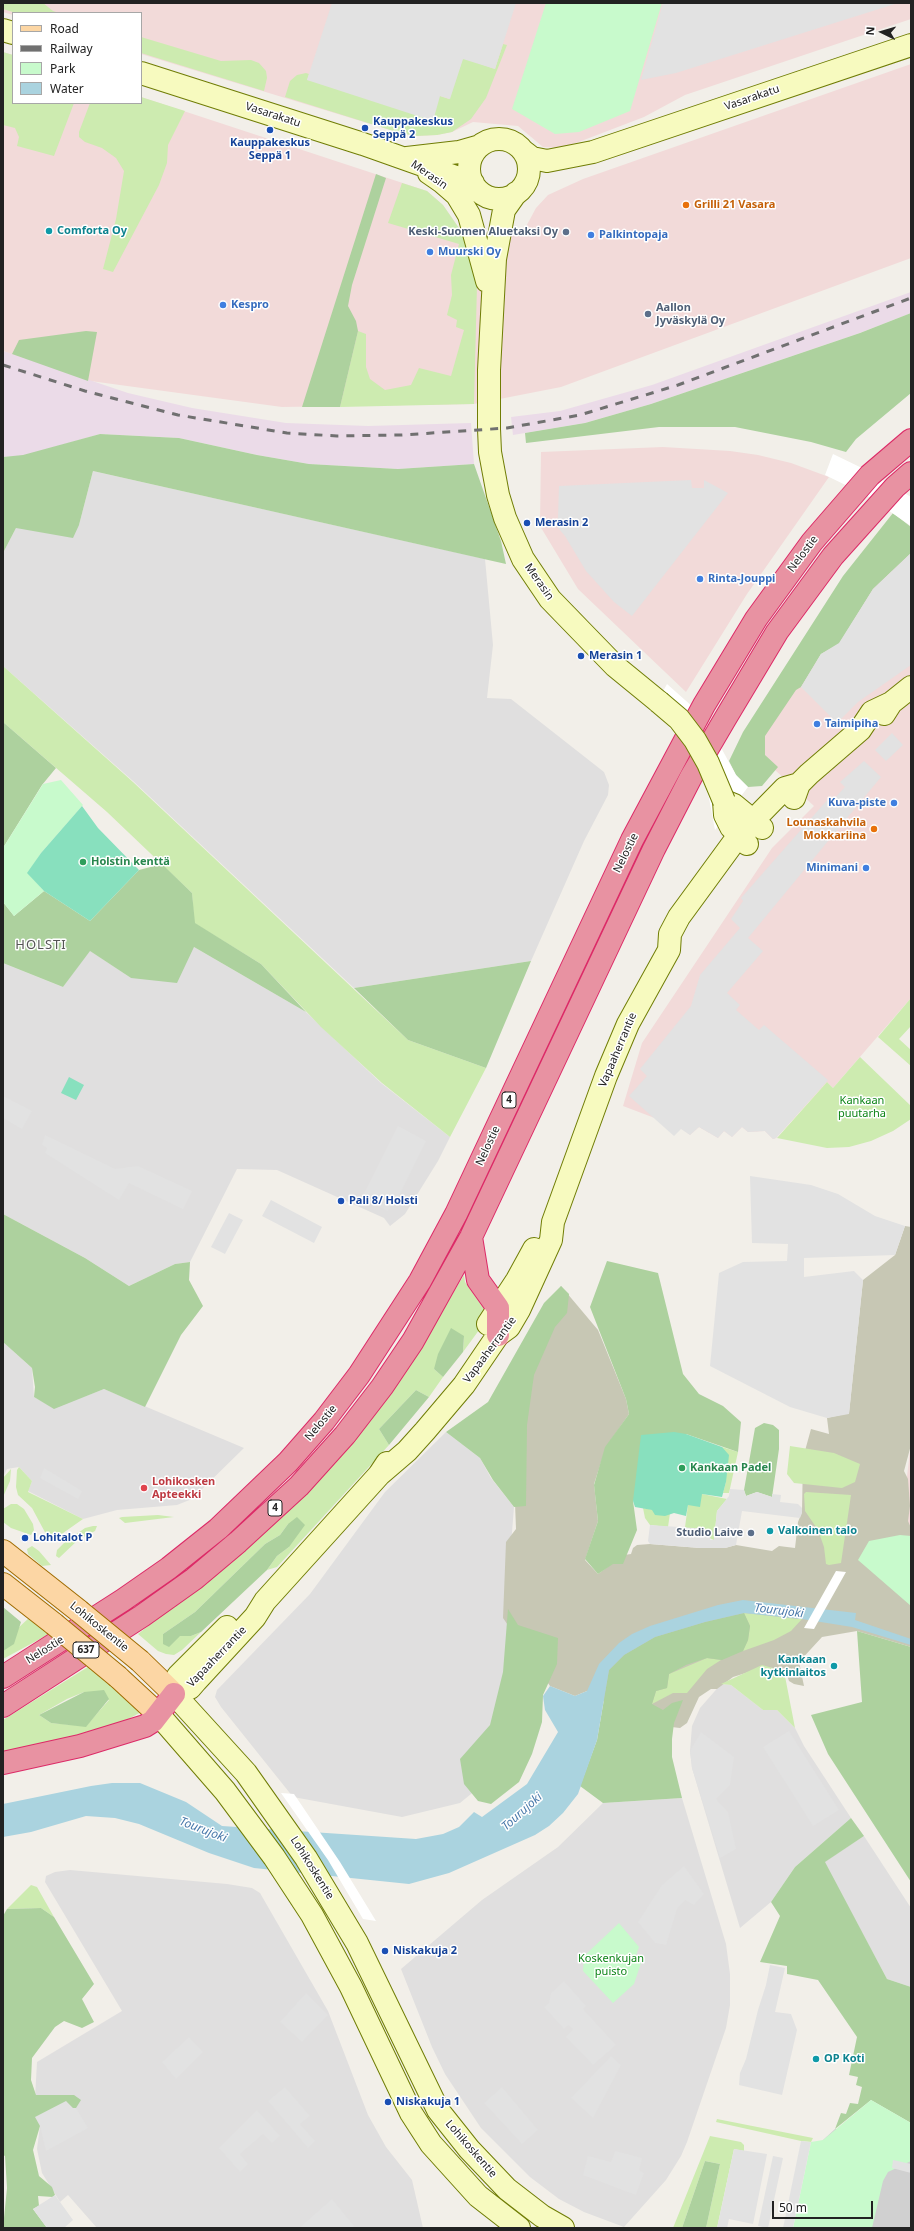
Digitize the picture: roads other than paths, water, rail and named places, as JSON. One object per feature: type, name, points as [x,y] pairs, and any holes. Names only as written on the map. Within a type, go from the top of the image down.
[{"type":"highway","name":"Nelostie","points":[[3,1677],[123,1600],[169,1568],[218,1529],[288,1462],[324,1421],[359,1375],[420,1280],[456,1214],[632,840],[704,705],[756,619],[812,542],[870,474],[911,440]]},
{"type":"highway","name":"4","points":[[3,1706],[142,1616],[194,1579],[238,1542],[299,1486],[345,1435],[382,1387],[413,1341],[471,1237],[654,849],[691,777],[777,632],[833,556],[895,487],[911,473]]},
{"type":"highway","points":[[471,1237],[478,1280],[498,1308],[498,1335]]},
{"type":"highway","points":[[3,1763],[116,1736],[145,1726],[153,1721],[174,1694]]},
{"type":"main road","name":"Lohikoskentie","points":[[3,1551],[140,1661],[174,1694]]},
{"type":"main road","name":"637","points":[[3,1584],[118,1677],[158,1714]]},
{"type":"street","name":"Vasarakatu","points":[[523,152],[532,158],[547,161],[593,152],[911,45]]},
{"type":"street","name":"Vasarakatu","points":[[142,73],[404,158],[475,185]]},
{"type":"street","points":[[499,139],[513,143],[523,152],[529,170],[519,191],[502,198],[495,198],[482,193],[475,185],[470,163],[480,146],[492,140],[499,139]]},
{"type":"street","name":"Vasarakatu","points":[[404,158],[459,152],[480,146]]},
{"type":"street","name":"Vasarakatu","points":[[519,191],[571,166],[593,152]]},
{"type":"street","name":"Merasin","points":[[404,158],[442,182],[457,195],[469,214],[482,255],[492,303]]},
{"type":"street","name":"Merasin","points":[[475,185],[487,218],[495,259]]},
{"type":"street","name":"Merasin","points":[[519,191],[504,210],[495,259],[489,370],[490,452],[498,495],[515,542],[523,559],[550,599],[615,666],[679,719],[695,740],[708,763],[724,801],[734,805],[750,832]]},
{"type":"street","name":"Vapaaherrantie","points":[[379,1475],[407,1451],[464,1385],[498,1335],[509,1326],[536,1277],[551,1240],[553,1222],[616,1052],[640,1000],[669,950],[670,934],[679,917],[750,832],[784,788],[799,784],[860,730],[879,721],[891,703],[911,686]]},
{"type":"street","name":"Vapaaherrantie","points":[[174,1694],[190,1688],[255,1617],[265,1601],[379,1475],[472,1350],[517,1280],[541,1235],[553,1222]]},
{"type":"street","name":"Lohikoskentie","points":[[174,1694],[227,1750],[264,1796],[306,1858],[344,1920],[438,2110],[469,2149],[507,2189],[542,2216],[563,2228]]},
{"type":"street","points":[[158,1714],[225,1791],[274,1857],[312,1916],[351,1986],[386,2064],[415,2120],[431,2144],[456,2174],[478,2196],[519,2228]]},
{"type":"water","name":"Tourujoki","points":[[743,1600],[856,1613],[855,1620],[911,1639],[911,1645],[852,1627],[802,1619],[744,1613],[705,1622],[655,1637],[624,1655],[609,1670],[597,1740],[578,1794],[563,1813],[549,1826],[535,1835],[449,1873],[409,1884],[254,1868],[209,1853],[139,1824],[115,1818],[86,1816],[31,1832],[3,1837],[3,1804],[112,1783],[140,1783],[186,1802],[222,1826],[416,1839],[443,1834],[459,1827],[474,1812],[482,1817],[527,1784],[558,1732],[545,1710],[543,1696],[550,1686],[575,1696],[587,1691],[599,1664],[619,1643],[632,1634],[650,1626],[718,1605]]},
{"type":"railway","points":[[3,365],[85,391],[178,415],[287,433],[337,436],[402,435],[507,428],[580,415],[678,385],[911,298]]},
{"type":"place","name":"Kauppakeskus Seppä 2","points":[[365,128]]},
{"type":"place","name":"Kauppakeskus Seppä 1","points":[[270,130]]},
{"type":"place","name":"Grilli 21 Vasara","points":[[686,205]]},
{"type":"place","name":"Comforta Oy","points":[[49,231]]},
{"type":"place","name":"Keski-Suomen Aluetaksi Oy","points":[[566,232]]},
{"type":"place","name":"Palkintopaja","points":[[591,235]]},
{"type":"place","name":"Muurski Oy","points":[[430,252]]},
{"type":"place","name":"Kespro","points":[[223,305]]},
{"type":"place","name":"Aallon Jyväskylä Oy","points":[[648,314]]},
{"type":"place","name":"Merasin 2","points":[[527,523]]},
{"type":"place","name":"Rinta-Jouppi","points":[[700,579]]},
{"type":"place","name":"Merasin 1","points":[[581,656]]},
{"type":"place","name":"Taimipiha","points":[[817,724]]},
{"type":"place","name":"Kuva-piste","points":[[894,803]]},
{"type":"place","name":"Lounaskahvila Mokkariina","points":[[874,829]]},
{"type":"place","name":"Holstin kenttä","points":[[83,862]]},
{"type":"place","name":"Minimani","points":[[866,868]]},
{"type":"place","name":"Pali 8/ Holsti","points":[[341,1201]]},
{"type":"place","name":"Kankaan Padel","points":[[682,1468]]},
{"type":"place","name":"Lohikosken Apteekki","points":[[144,1488]]},
{"type":"place","name":"Valkoinen talo","points":[[770,1531]]},
{"type":"place","name":"Studio Laive","points":[[751,1533]]},
{"type":"place","name":"Lohitalot P","points":[[25,1538]]},
{"type":"place","name":"Kankaan kytkinlaitos","points":[[834,1666]]},
{"type":"place","name":"Niskakuja 2","points":[[385,1951]]},
{"type":"place","name":"OP Koti","points":[[816,2059]]},
{"type":"place","name":"Niskakuja 1","points":[[388,2102]]},
{"type":"district","name":"HOLSTI","points":[[41,945]]},
{"type":"park label","name":"Kankaan puutarha","points":[[862,1107]]},
{"type":"park label","name":"Koskenkujan puisto","points":[[611,1965]]}]
